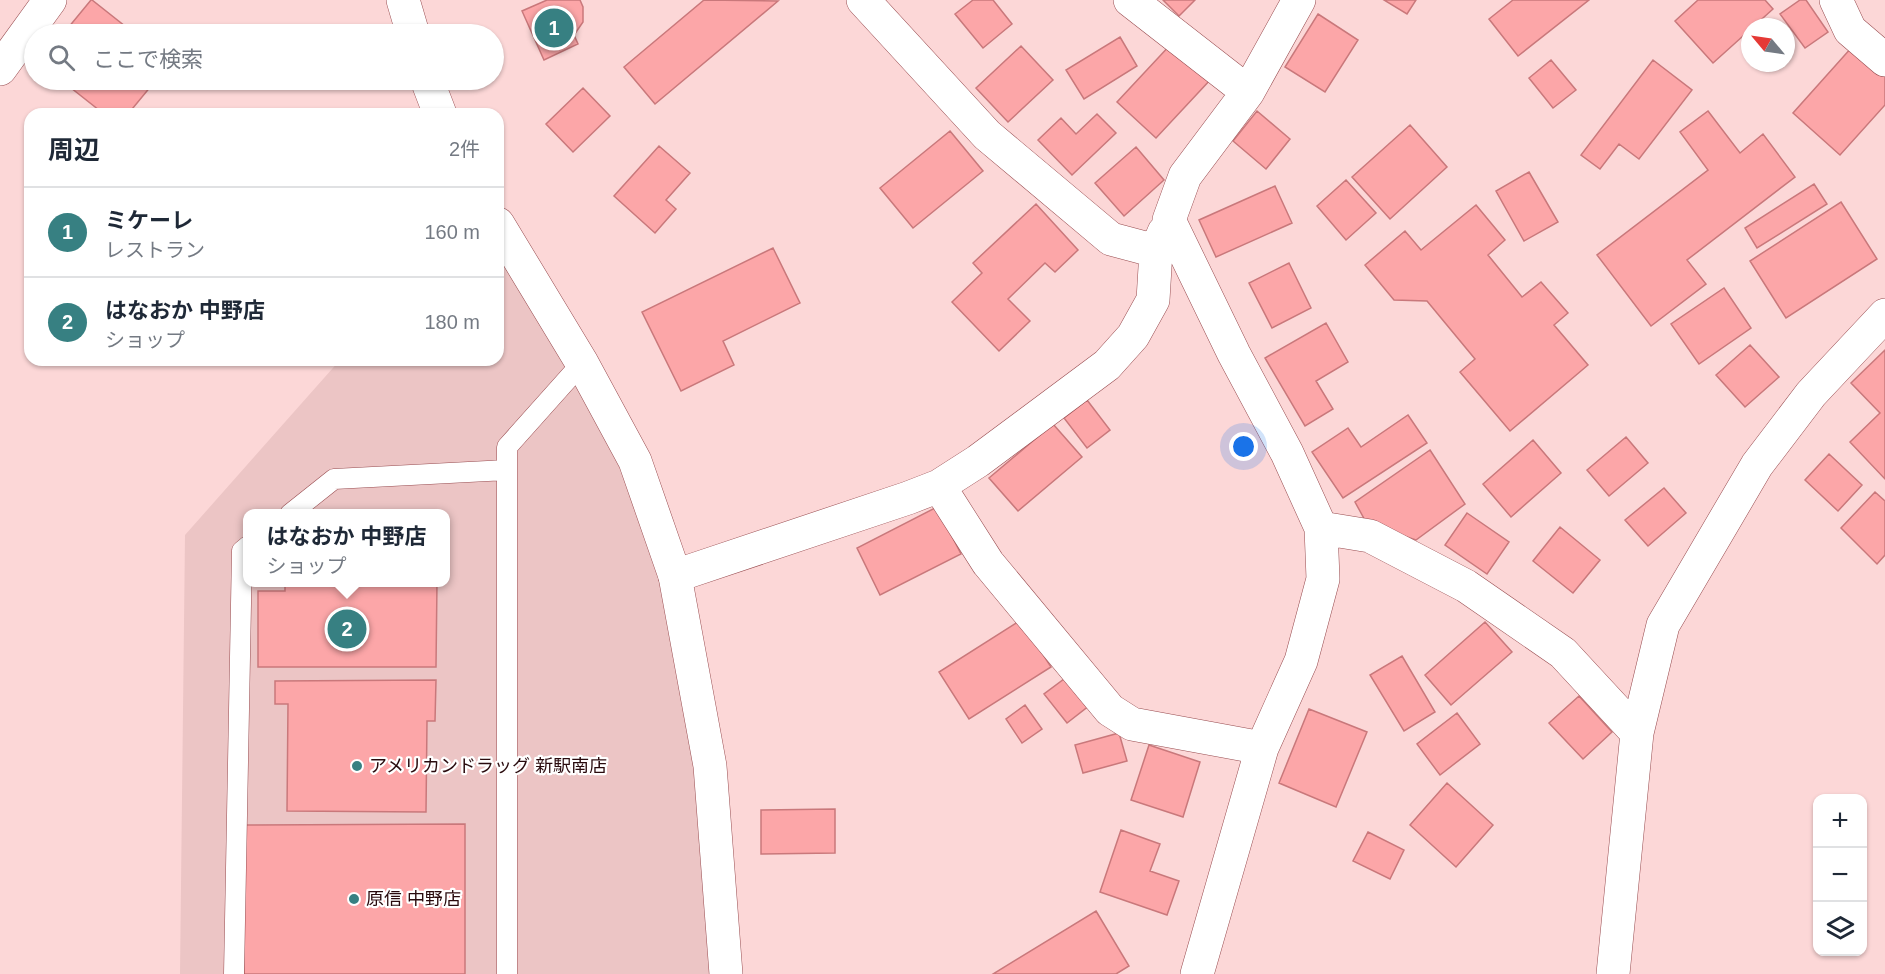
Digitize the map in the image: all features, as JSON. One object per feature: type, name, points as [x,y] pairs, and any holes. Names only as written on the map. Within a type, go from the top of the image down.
[{"type":"street","points":[[403,0],[410,24]]},
{"type":"street","points":[[863,0],[987,135],[1110,239],[1156,251]]},
{"type":"street","points":[[1130,0],[1248,92]]},
{"type":"street","points":[[675,576],[939,486],[978,461],[1107,365],[1133,336],[1153,300],[1156,251],[1185,176],[1248,92],[1299,0]]},
{"type":"street","points":[[1836,0],[1850,30],[1885,60]]},
{"type":"street","points":[[25,24],[35,5]]},
{"type":"street","points":[[0,69],[24,25]]},
{"type":"street","points":[[431,90],[438,108]]},
{"type":"street","points":[[1169,220],[1234,354],[1287,453],[1321,528],[1323,579],[1301,661],[1262,748],[1197,974]]},
{"type":"street","points":[[504,234],[582,363],[635,461],[675,576],[710,766],[726,974]]},
{"type":"street","points":[[1613,974],[1637,734],[1664,626],[1757,465],[1811,393],[1885,315]]},
{"type":"street","points":[[939,486],[988,563],[1110,710],[1132,724],[1262,748]]},
{"type":"street","points":[[1321,528],[1371,536],[1466,586],[1563,653],[1637,734]]},
{"type":"lane","points":[[507,974],[507,447],[582,363]]},
{"type":"lane","points":[[295,509],[334,479],[507,470]]},
{"type":"lane","points":[[234,974],[243,550]]},
{"type":"shaded area","points":[[504,236],[675,576],[726,974],[180,974],[185,535],[335,366],[504,366]]},
{"type":"building","points":[[92,0],[122,24],[71,24]]},
{"type":"building","points":[[547,0],[580,0],[583,7],[583,22],[574,35],[578,44],[544,60],[522,11]]},
{"type":"building","points":[[704,0],[778,1],[655,104],[624,67]]},
{"type":"building","points":[[973,0],[993,0],[1012,24],[983,48],[955,14]]},
{"type":"building","points":[[1163,0],[1195,0],[1179,16]]},
{"type":"building","points":[[1384,0],[1416,0],[1407,14]]},
{"type":"building","points":[[1513,0],[1589,0],[1518,56],[1489,19]]},
{"type":"building","points":[[1698,0],[1765,0],[1773,9],[1763,18],[1741,18],[1741,38],[1713,63],[1675,21]]},
{"type":"building","points":[[1800,0],[1806,0],[1828,32],[1805,48],[1795,34],[1795,18],[1783,18],[1780,14]]},
{"type":"building","points":[[1318,14],[1358,40],[1325,92],[1285,67]]},
{"type":"building","points":[[1120,37],[1137,66],[1084,99],[1066,70]]},
{"type":"building","points":[[1172,43],[1211,79],[1156,138],[1117,102]]},
{"type":"building","points":[[1021,46],[1053,80],[1008,122],[976,88]]},
{"type":"building","points":[[1852,47],[1885,77],[1885,105],[1840,155],[1793,113]]},
{"type":"building","points":[[1551,60],[1576,90],[1553,108],[1529,78]]},
{"type":"building","points":[[1653,60],[1692,90],[1639,159],[1619,144],[1600,169],[1581,155]]},
{"type":"building","points":[[583,88],[610,116],[573,152],[546,124]]},
{"type":"building","points":[[74,90],[148,90],[133,108],[96,108]]},
{"type":"building","points":[[1257,111],[1290,139],[1266,169],[1233,141]]},
{"type":"building","points":[[1708,111],[1740,153],[1763,134],[1795,177],[1687,260],[1706,284],[1651,326],[1597,255],[1708,170],[1680,132]]},
{"type":"building","points":[[1097,114],[1116,133],[1072,175],[1038,140],[1061,118],[1076,134]]},
{"type":"building","points":[[1410,125],[1447,167],[1390,219],[1352,177]]},
{"type":"building","points":[[950,131],[983,171],[913,228],[880,188]]},
{"type":"building","points":[[659,146],[690,173],[666,200],[676,209],[655,233],[614,196]]},
{"type":"building","points":[[1136,147],[1164,180],[1124,216],[1095,183]]},
{"type":"building","points":[[1529,172],[1558,222],[1524,241],[1496,191]]},
{"type":"building","points":[[1346,180],[1376,213],[1346,240],[1317,206]]},
{"type":"building","points":[[1814,184],[1827,204],[1757,248],[1745,228]]},
{"type":"building","points":[[1275,186],[1292,223],[1216,257],[1199,220]]},
{"type":"building","points":[[1841,202],[1877,259],[1786,318],[1750,261]]},
{"type":"building","points":[[1036,204],[1078,250],[1055,272],[1045,263],[1008,299],[1030,321],[999,351],[952,302],[982,273],[973,263]]},
{"type":"building","points":[[1476,205],[1505,240],[1488,255],[1522,297],[1541,282],[1568,313],[1554,325],[1588,365],[1510,431],[1460,372],[1475,359],[1427,301],[1394,300],[1365,265],[1405,231],[1421,250]]},
{"type":"building","points":[[773,248],[800,303],[723,341],[734,365],[681,391],[642,312]]},
{"type":"building","points":[[1289,263],[1311,308],[1272,328],[1249,283]]},
{"type":"building","points":[[1724,288],[1751,328],[1699,364],[1671,324]]},
{"type":"building","points":[[1326,323],[1348,362],[1316,381],[1333,409],[1305,426],[1265,358]]},
{"type":"building","points":[[1750,345],[1779,377],[1745,407],[1716,375]]},
{"type":"building","points":[[1885,350],[1885,479],[1850,442],[1880,413],[1851,383]]},
{"type":"building","points":[[1087,400],[1110,430],[1087,448],[1064,418]]},
{"type":"building","points":[[1408,415],[1427,443],[1343,498],[1312,452],[1348,428],[1361,447]]},
{"type":"building","points":[[1053,424],[1082,457],[1018,511],[989,478]]},
{"type":"building","points":[[1626,437],[1648,463],[1609,496],[1587,470]]},
{"type":"building","points":[[1533,440],[1561,473],[1511,517],[1483,484]]},
{"type":"building","points":[[1430,450],[1465,504],[1416,540],[1367,524],[1355,502]]},
{"type":"building","points":[[1829,454],[1862,485],[1838,511],[1805,480]]},
{"type":"building","points":[[1664,488],[1686,513],[1648,546],[1625,520]]},
{"type":"building","points":[[1875,492],[1885,501],[1885,555],[1877,564],[1841,528]]},
{"type":"building","points":[[937,507],[961,554],[880,595],[857,548]]},
{"type":"building","points":[[1467,513],[1509,542],[1487,574],[1445,545]]},
{"type":"building","points":[[1560,527],[1600,560],[1573,593],[1533,561]]},
{"type":"building","points":[[285,587],[437,587],[436,667],[258,667],[258,591],[285,591]]},
{"type":"building","points":[[1021,620],[1051,667],[969,719],[939,672]]},
{"type":"building","points":[[1485,622],[1512,652],[1451,705],[1425,675]]},
{"type":"building","points":[[1402,656],[1435,712],[1404,731],[1370,675]]},
{"type":"building","points":[[1068,676],[1090,705],[1067,723],[1044,694]]},
{"type":"building","name":"アメリカンドラッグ 新駅南店","points":[[436,680],[435,721],[427,721],[426,812],[287,811],[288,704],[275,704],[275,681]]},
{"type":"building","points":[[1579,696],[1612,732],[1583,759],[1549,723]]},
{"type":"building","points":[[1025,705],[1042,729],[1022,743],[1006,719]]},
{"type":"building","points":[[1309,709],[1367,732],[1336,807],[1279,783]]},
{"type":"building","points":[[1457,713],[1480,744],[1440,775],[1417,744]]},
{"type":"building","points":[[1119,733],[1127,761],[1083,773],[1075,745]]},
{"type":"building","points":[[1149,745],[1200,762],[1183,817],[1131,800]]},
{"type":"building","points":[[1447,783],[1493,825],[1456,867],[1410,825]]},
{"type":"building","points":[[835,809],[835,853],[761,854],[761,810]]},
{"type":"building","name":"原信 中野店","points":[[465,824],[465,974],[244,974],[243,825]]},
{"type":"building","points":[[1121,830],[1160,844],[1150,871],[1179,881],[1167,915],[1100,892]]},
{"type":"building","points":[[1368,832],[1404,850],[1390,879],[1353,861]]},
{"type":"building","points":[[1096,911],[1129,966],[1116,974],[993,974]]},
{"type":"place","name":"ミケーレ","points":[[554,28]]},
{"type":"place","name":"はなおか 中野店","points":[[347,629]]},
{"type":"place","name":"アメリカンドラッグ 新駅南店","points":[[357,766]]},
{"type":"place","name":"原信 中野店","points":[[354,899]]}]
